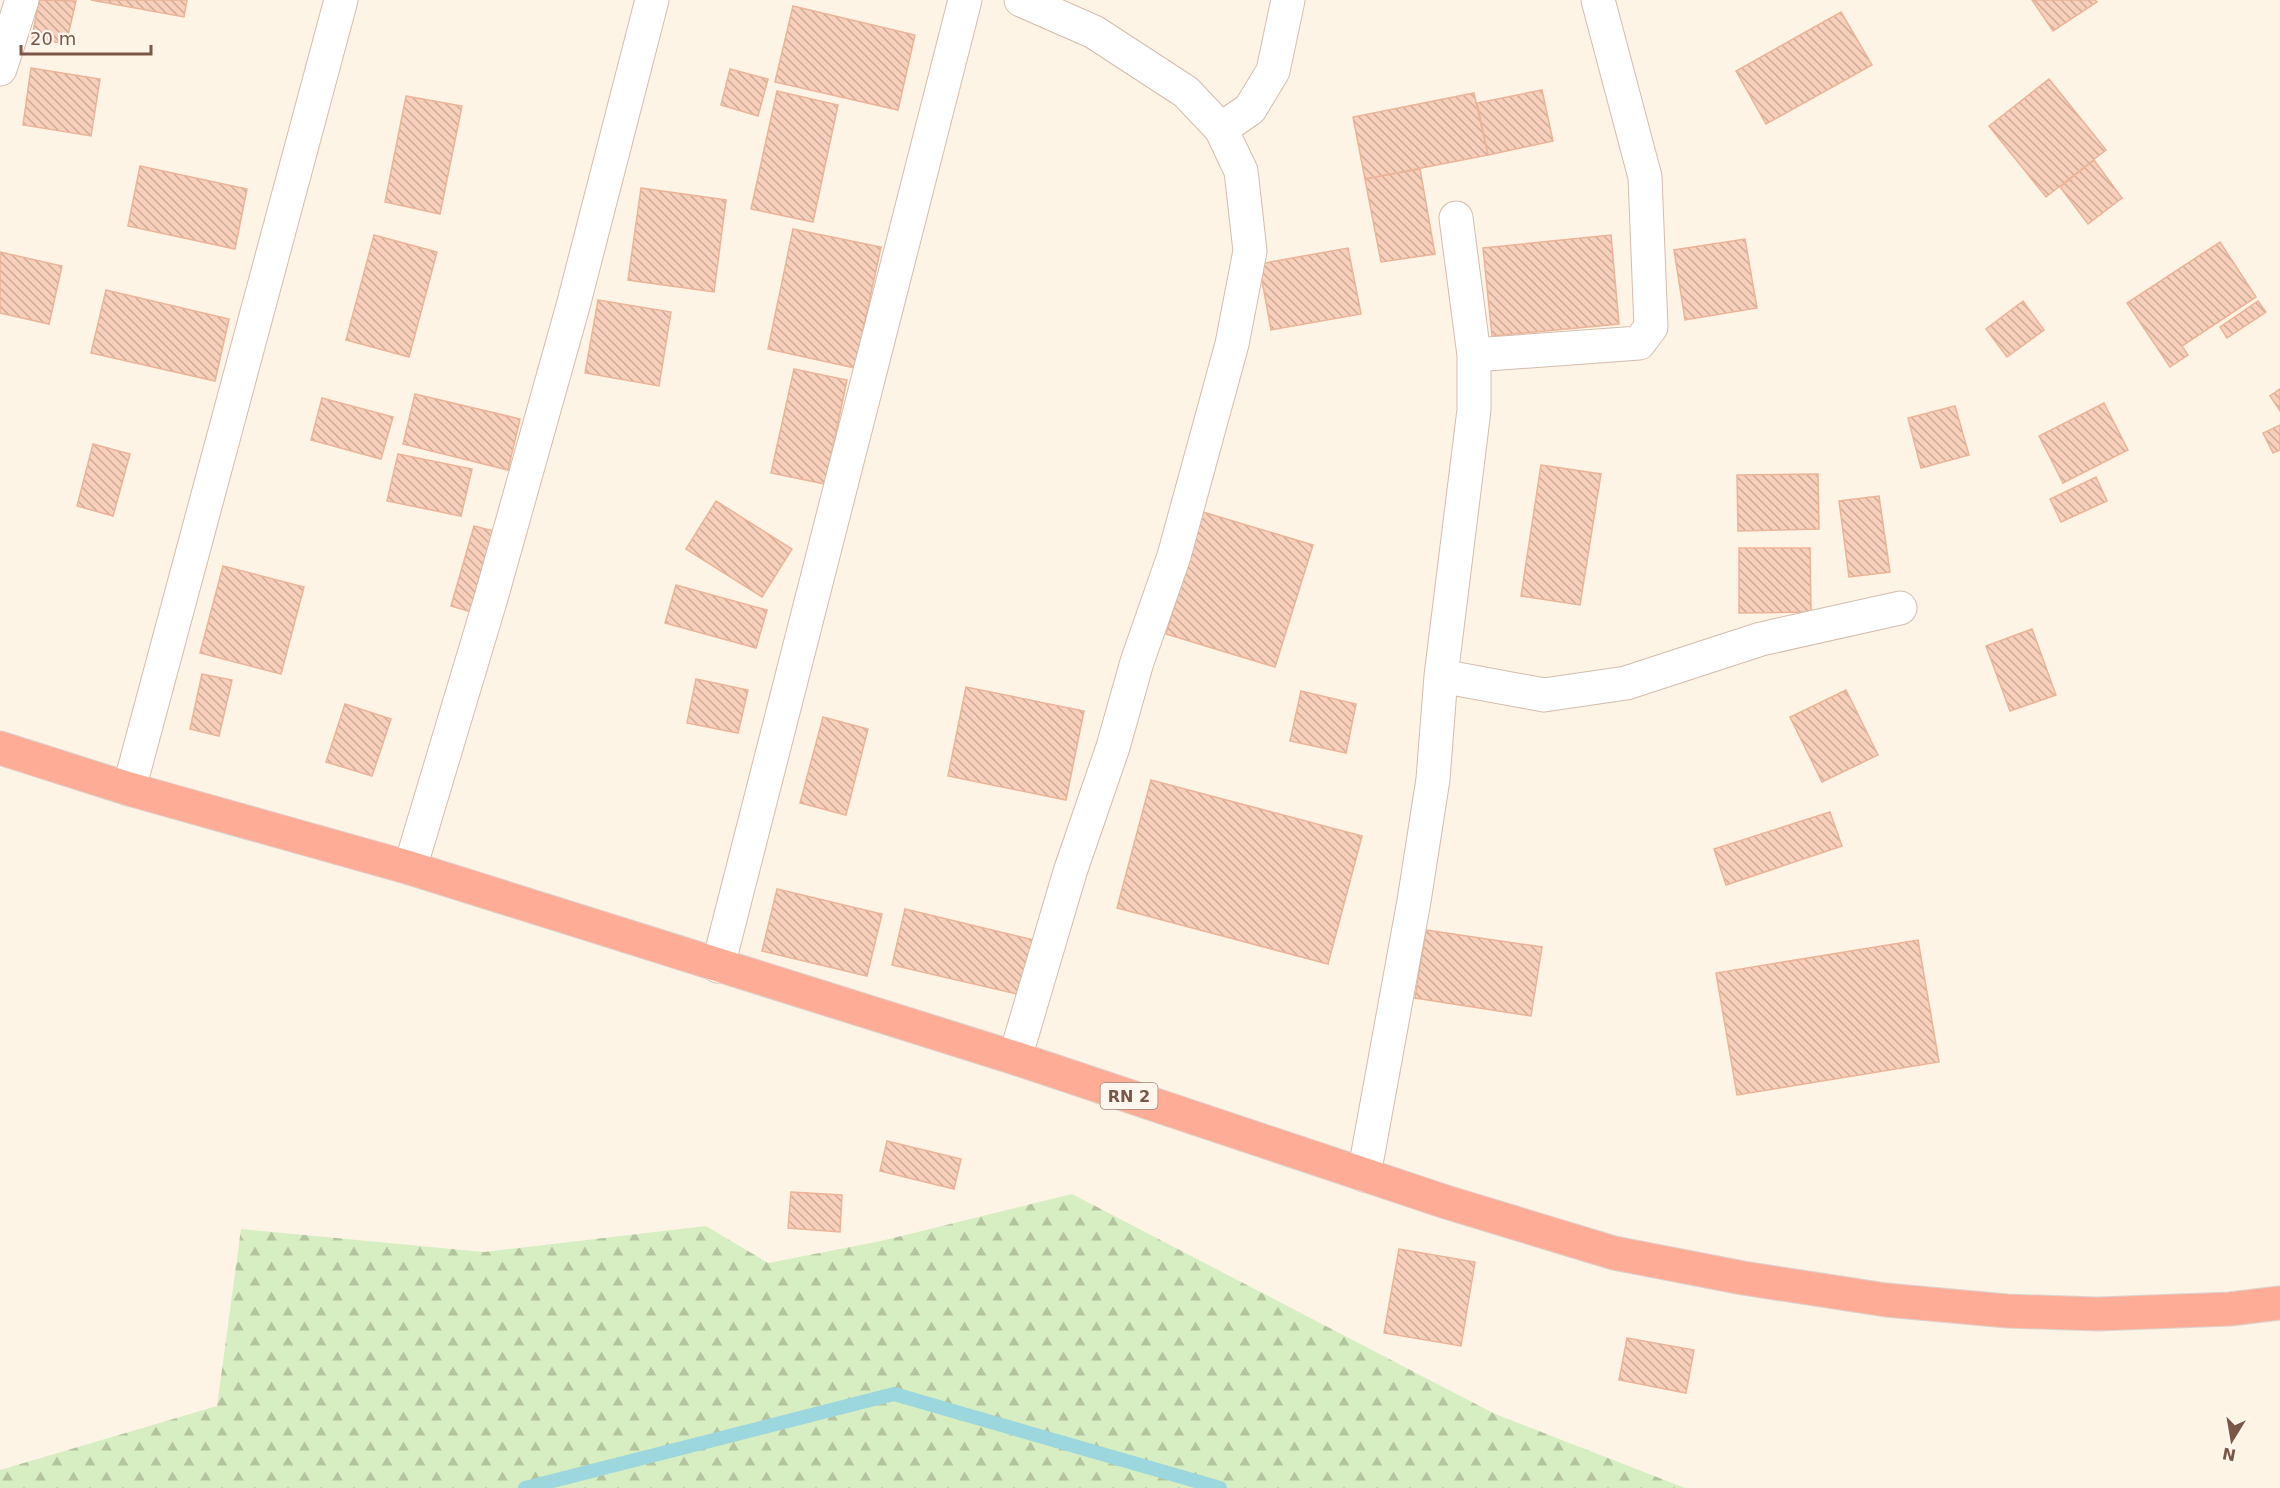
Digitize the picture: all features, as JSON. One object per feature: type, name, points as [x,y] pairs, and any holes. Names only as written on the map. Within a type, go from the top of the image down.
[{"type":"highway","name":"RN 2","points":[[0,748],[129,789],[410,868],[1015,1058],[1364,1175],[1614,1252],[1743,1278],[1886,1300],[2007,1311],[2098,1314],[2230,1309],[2280,1303]]},
{"type":"street","points":[[0,69],[22,0]]},
{"type":"street","points":[[129,789],[341,0]]},
{"type":"street","points":[[410,868],[491,598],[573,306],[652,0]]},
{"type":"street","points":[[718,966],[965,0]]},
{"type":"street","points":[[1015,1058],[1070,872],[1113,747],[1137,662],[1174,556],[1232,344],[1250,251],[1241,171],[1221,129],[1186,92],[1094,32],[1021,0]]},
{"type":"street","points":[[1221,129],[1250,109],[1273,70],[1288,0]]},
{"type":"street","points":[[1474,355],[1639,343],[1651,327],[1645,177],[1598,0]]},
{"type":"street","points":[[1364,1175],[1416,890],[1433,779],[1441,676],[1474,410],[1474,355],[1456,218]]},
{"type":"street","points":[[1441,676],[1544,695],[1626,684],[1761,639],[1900,608]]},
{"type":"green space","points":[[1072,1194],[1495,1414],[1685,1488],[0,1488],[0,1470],[217,1406],[241,1229],[484,1252],[706,1226],[768,1263],[881,1241]]},
{"type":"building","points":[[39,0],[76,1],[66,44],[32,38]]},
{"type":"building","points":[[91,0],[187,0],[184,17]]},
{"type":"building","points":[[2032,0],[2095,0],[2097,2],[2053,31]]},
{"type":"building","points":[[793,6],[915,35],[898,110],[775,82]]},
{"type":"building","points":[[1841,12],[1872,65],[1766,124],[1736,71]]},
{"type":"building","points":[[31,68],[100,79],[91,136],[23,125]]},
{"type":"building","points":[[730,69],[768,79],[758,116],[721,105]]},
{"type":"building","points":[[2049,79],[2106,150],[2046,197],[1989,126]]},
{"type":"building","points":[[1542,90],[1553,141],[1488,155],[1477,103]]},
{"type":"building","points":[[777,91],[838,105],[813,222],[751,209]]},
{"type":"building","points":[[1474,93],[1488,155],[1365,179],[1353,117]]},
{"type":"building","points":[[406,96],[462,106],[440,214],[385,202]]},
{"type":"building","points":[[2094,160],[2122,198],[2088,224],[2060,187]]},
{"type":"building","points":[[140,166],[247,189],[235,249],[128,226]]},
{"type":"building","points":[[1420,169],[1435,254],[1381,262],[1365,179]]},
{"type":"building","points":[[641,188],[726,200],[714,292],[628,280]]},
{"type":"building","points":[[793,229],[881,247],[855,368],[768,349]]},
{"type":"building","points":[[374,235],[437,252],[409,357],[346,340]]},
{"type":"building","points":[[1611,235],[1619,324],[1492,336],[1483,248]]},
{"type":"building","points":[[1745,239],[1757,308],[1685,320],[1674,250]]},
{"type":"building","points":[[2220,242],[2256,297],[2182,346],[2188,355],[2170,367],[2127,303]]},
{"type":"building","points":[[1348,248],[1361,314],[1271,330],[1259,264]]},
{"type":"building","points":[[0,252],[62,266],[49,324],[0,313]]},
{"type":"building","points":[[106,290],[229,319],[215,381],[91,353]]},
{"type":"building","points":[[598,300],[671,312],[659,386],[585,373]]},
{"type":"building","points":[[2023,301],[2044,330],[2007,357],[1986,329]]},
{"type":"building","points":[[2258,301],[2266,312],[2227,338],[2220,327]]},
{"type":"building","points":[[794,369],[847,380],[825,484],[771,473]]},
{"type":"building","points":[[2280,389],[2280,411],[2270,396]]},
{"type":"building","points":[[415,394],[520,419],[508,470],[403,444]]},
{"type":"building","points":[[322,398],[393,417],[381,459],[311,440]]},
{"type":"building","points":[[2104,403],[2128,450],[2063,483],[2039,436]]},
{"type":"building","points":[[1955,406],[1969,455],[1921,468],[1908,418]]},
{"type":"building","points":[[2280,425],[2280,450],[2273,453],[2263,433]]},
{"type":"building","points":[[93,444],[130,454],[113,516],[77,506]]},
{"type":"building","points":[[398,454],[472,469],[461,516],[387,501]]},
{"type":"building","points":[[1541,465],[1601,474],[1580,605],[1521,596]]},
{"type":"building","points":[[1818,474],[1819,529],[1738,531],[1737,475]]},
{"type":"building","points":[[2096,477],[2107,501],[2061,522],[2050,499]]},
{"type":"building","points":[[1879,496],[1890,572],[1849,577],[1839,501]]},
{"type":"building","points":[[716,501],[792,549],[762,597],[686,549]]},
{"type":"building","points":[[1203,512],[1313,545],[1275,667],[1166,634]]},
{"type":"building","points":[[474,526],[505,534],[482,615],[451,606]]},
{"type":"building","points":[[1739,548],[1810,548],[1811,612],[1739,613]]},
{"type":"building","points":[[223,566],[304,587],[281,674],[200,653]]},
{"type":"building","points":[[676,585],[767,610],[756,648],[665,623]]},
{"type":"building","points":[[2032,629],[2056,695],[2010,711],[1986,646]]},
{"type":"building","points":[[202,674],[232,680],[219,736],[190,729]]},
{"type":"building","points":[[696,679],[748,690],[738,733],[687,723]]},
{"type":"building","points":[[966,687],[1084,711],[1066,800],[948,776]]},
{"type":"building","points":[[1846,690],[1878,755],[1822,782],[1790,717]]},
{"type":"building","points":[[1301,691],[1356,704],[1346,753],[1290,741]]},
{"type":"building","points":[[345,704],[391,719],[372,776],[326,762]]},
{"type":"building","points":[[823,717],[868,729],[846,815],[800,803]]},
{"type":"building","points":[[1151,780],[1362,836],[1328,964],[1117,908]]},
{"type":"building","points":[[1830,812],[1842,846],[1726,885],[1714,849]]},
{"type":"building","points":[[777,889],[882,914],[867,976],[762,951]]},
{"type":"building","points":[[905,909],[1034,940],[1021,995],[892,965]]},
{"type":"building","points":[[1426,930],[1542,947],[1531,1016],[1415,998]]},
{"type":"building","points":[[1918,940],[1939,1062],[1737,1095],[1716,973]]},
{"type":"building","points":[[887,1141],[961,1159],[954,1189],[880,1171]]},
{"type":"building","points":[[791,1192],[842,1195],[840,1232],[788,1228]]},
{"type":"building","points":[[1399,1249],[1475,1262],[1461,1346],[1384,1333]]},
{"type":"building","points":[[1627,1338],[1694,1350],[1686,1393],[1619,1380]]},
{"type":"waterway","points":[[525,1488],[894,1394],[1220,1488]]}]
